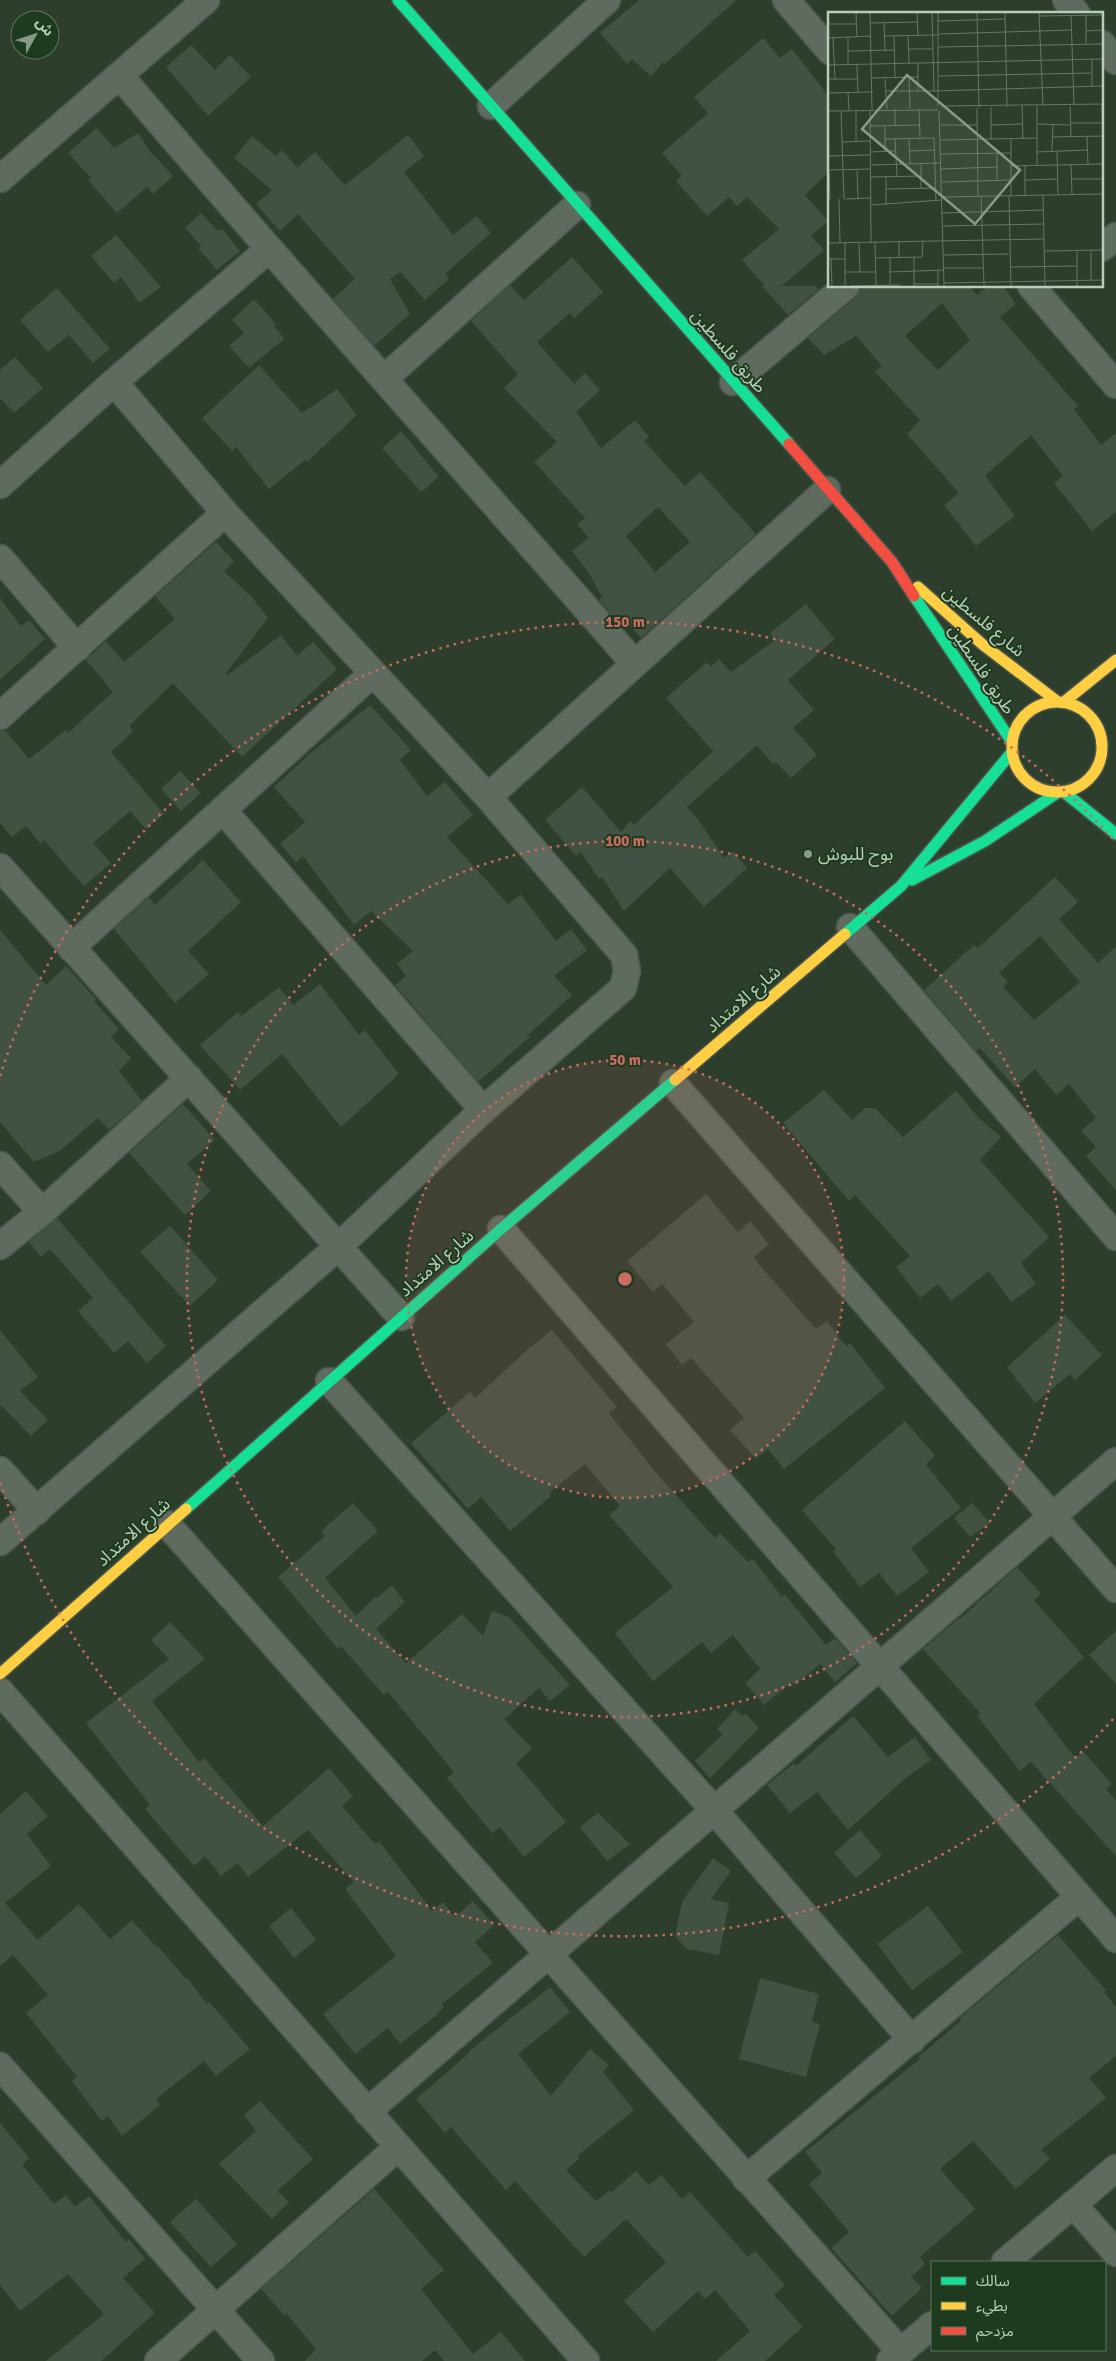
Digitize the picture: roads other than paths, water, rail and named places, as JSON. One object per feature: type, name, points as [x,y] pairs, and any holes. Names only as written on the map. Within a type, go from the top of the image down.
[{"type":"street","points":[[0,179],[206,0]]},
{"type":"street","name":"طريق فلسطين","points":[[398,0],[892,562],[1012,747]]},
{"type":"street","points":[[491,106],[607,0]]},
{"type":"street","points":[[786,0],[828,49]]},
{"type":"street","points":[[1066,0],[1075,12]]},
{"type":"street","points":[[120,76],[268,250],[385,378],[635,664]]},
{"type":"street","points":[[385,378],[577,205]]},
{"type":"street","points":[[1104,246],[1116,236]]},
{"type":"street","points":[[0,485],[114,382],[268,250]]},
{"type":"street","points":[[733,382],[844,288]]},
{"type":"street","points":[[1044,291],[1116,384]]},
{"type":"street","points":[[0,1542],[38,1512],[338,1247],[483,1110],[623,988],[627,971],[624,955],[488,797],[224,513],[114,382]]},
{"type":"street","points":[[488,797],[827,490]]},
{"type":"street","points":[[0,716],[224,513]]},
{"type":"street","points":[[0,558],[77,648]]},
{"type":"street","name":"شارع فلسطين","points":[[892,562],[982,644],[1061,702]]},
{"type":"street","points":[[1061,702],[1116,660]]},
{"type":"street","points":[[71,948],[373,673]]},
{"type":"street","points":[[1111,768],[1102,749],[1096,726],[1091,718],[1074,705],[1061,702],[1046,703],[1027,713],[1019,721],[1012,747],[1020,773],[1027,781],[1046,792],[1061,792],[1075,789],[1090,778],[1099,764],[1102,749],[1114,731]]},
{"type":"street","name":"شارع الامتداد","points":[[902,886],[1012,747]]},
{"type":"street","points":[[1061,792],[1116,834]]},
{"type":"street","name":"شارع الامتداد","points":[[0,1674],[501,1229],[850,927],[902,886],[985,841],[1061,792]]},
{"type":"street","points":[[223,810],[483,1110]]},
{"type":"street","points":[[0,867],[401,1317]]},
{"type":"street","points":[[850,927],[1116,1237]]},
{"type":"street","points":[[0,1246],[42,1212],[189,1078]]},
{"type":"street","points":[[673,1082],[1116,1589]]},
{"type":"street","points":[[0,1164],[42,1212]]},
{"type":"street","points":[[501,1229],[1116,1939]]},
{"type":"street","points":[[329,1381],[714,1810],[912,2040]]},
{"type":"street","points":[[367,2112],[1116,1461]]},
{"type":"street","points":[[0,1470],[38,1512]]},
{"type":"street","points":[[167,1524],[746,2179],[896,2356],[931,2327]]},
{"type":"street","points":[[0,1691],[586,2361]]},
{"type":"street","points":[[746,2179],[1079,1897]]},
{"type":"street","points":[[0,2066],[261,2361]]},
{"type":"street","points":[[158,2361],[398,2147]]},
{"type":"street","points":[[1006,2261],[1116,2168]]},
{"type":"street","points":[[1073,2204],[1116,2253]]},
{"type":"place","name":"بوح للبوش","points":[[808,854]]}]
